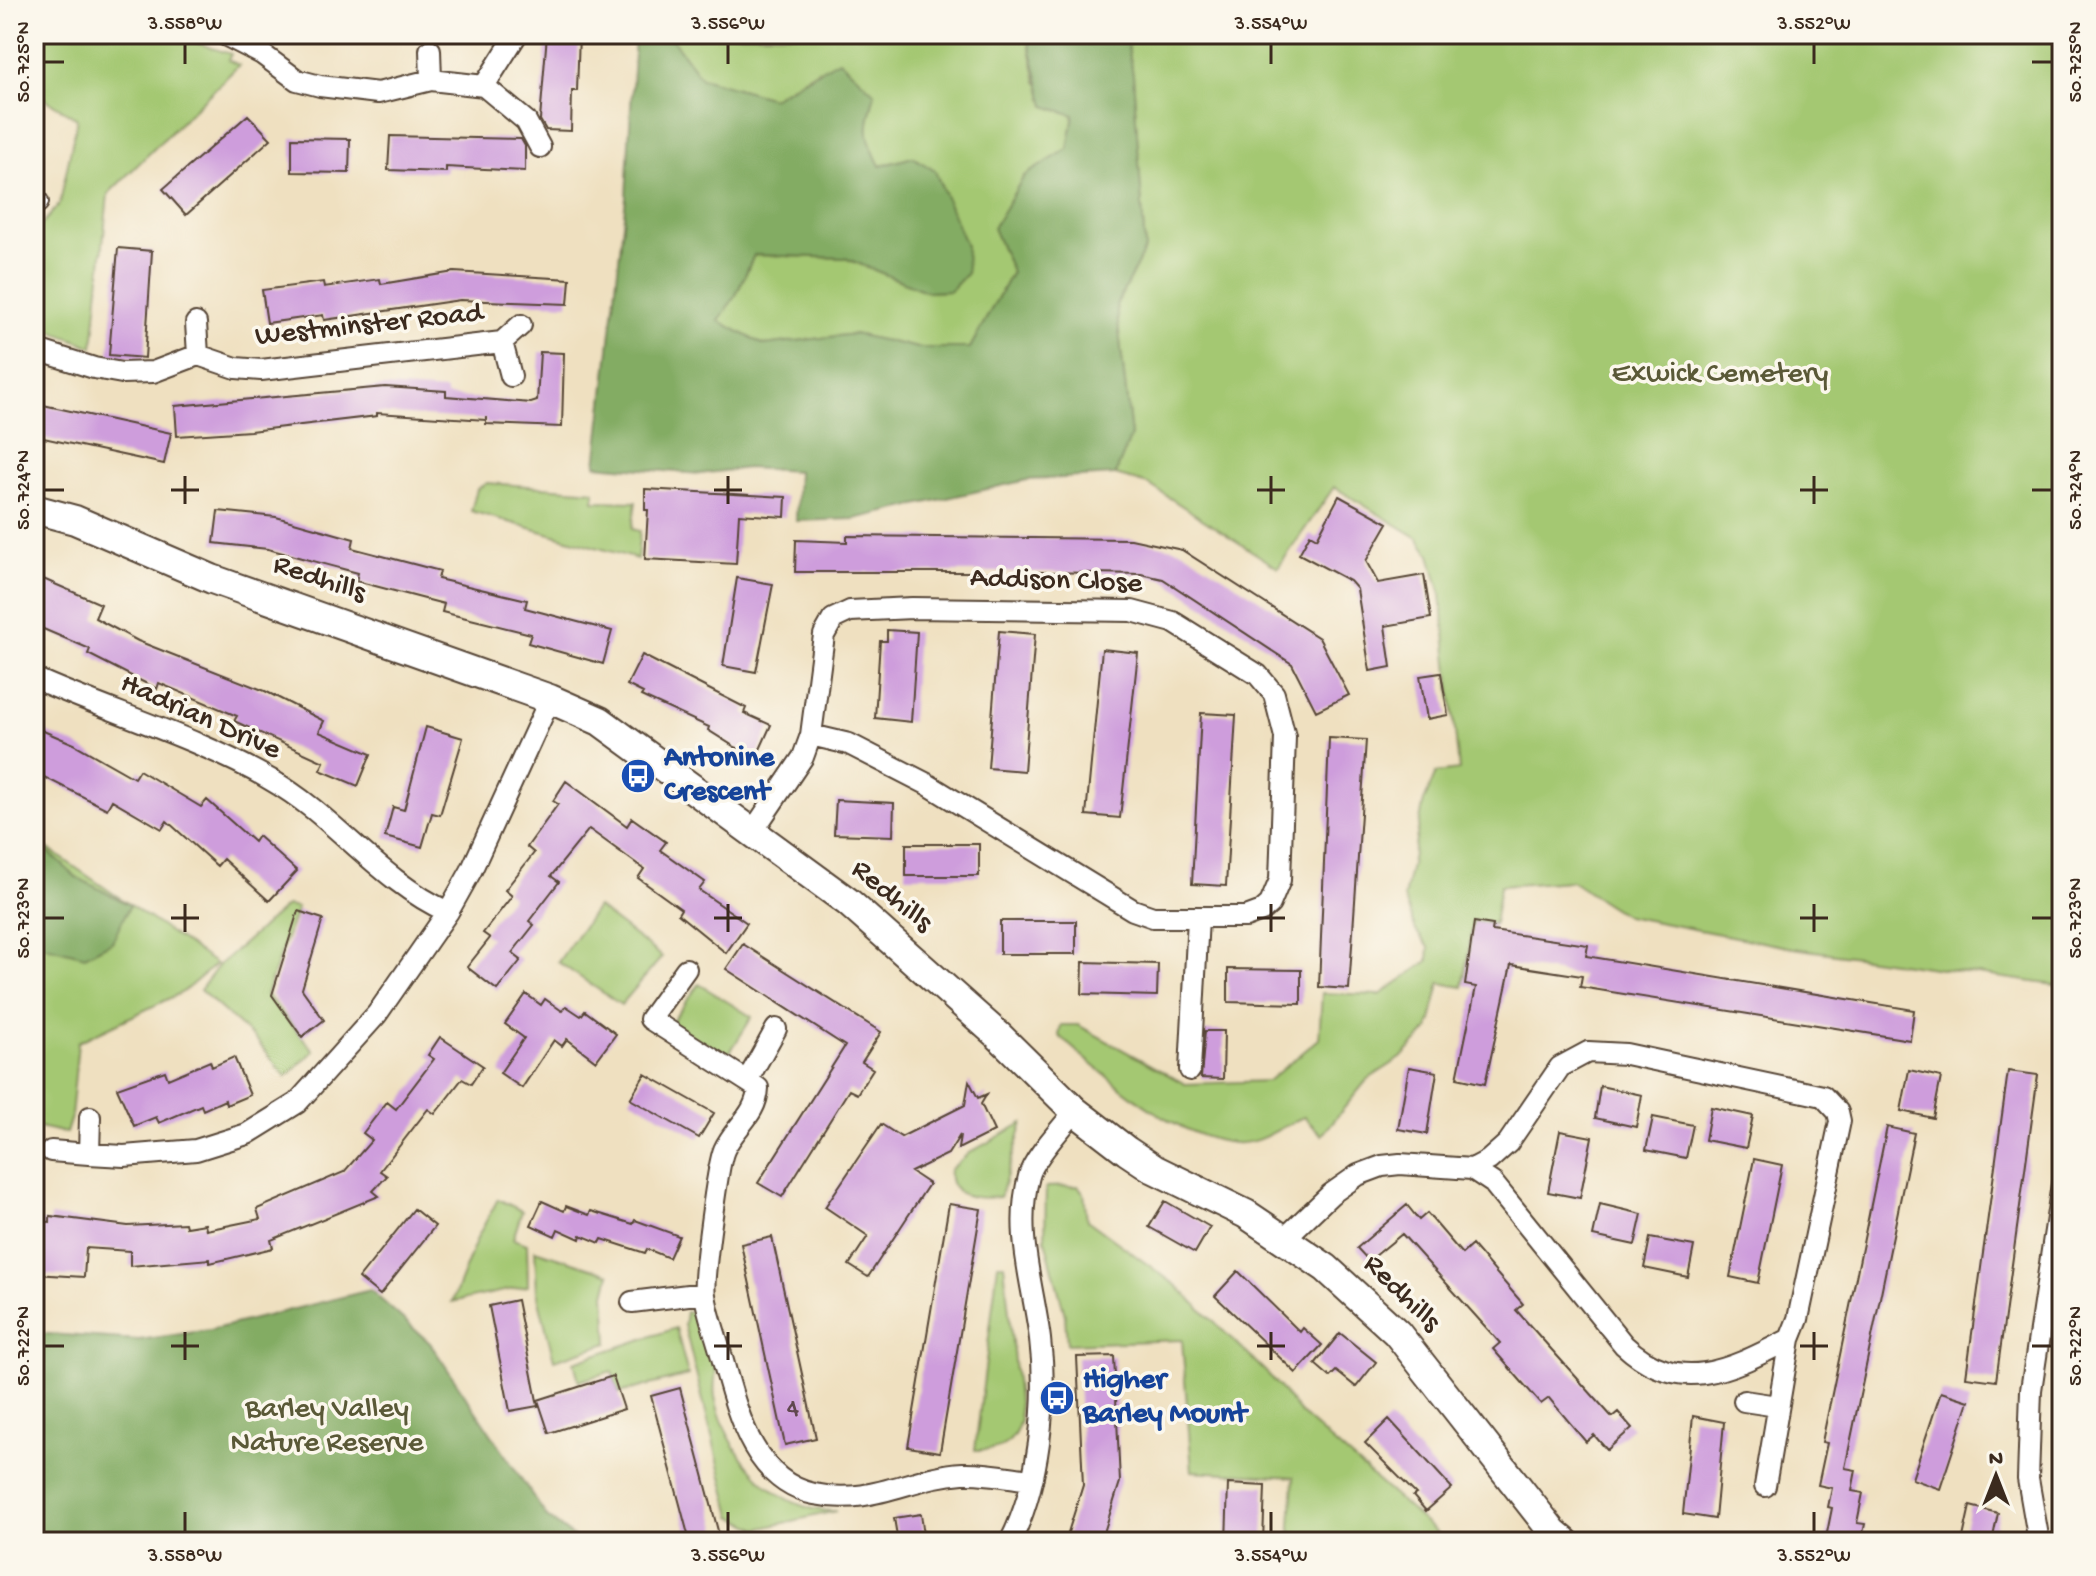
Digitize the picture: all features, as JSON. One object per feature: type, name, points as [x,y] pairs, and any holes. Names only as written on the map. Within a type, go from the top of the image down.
[{"type":"street","points":[[223,34],[262,54],[297,80],[320,86],[378,93],[431,80],[484,86],[526,121],[540,147]]},
{"type":"street","points":[[262,54],[271,34]]},
{"type":"street","points":[[484,86],[517,34]]},
{"type":"street","points":[[430,50],[431,80]]},
{"type":"street","points":[[34,349],[94,368],[122,373],[153,372],[198,355],[196,323]]},
{"type":"street","name":"Westminster Road","points":[[198,355],[236,368],[261,370],[502,342],[521,325]]},
{"type":"street","name":"Westminster Road","points":[[502,342],[511,376]]},
{"type":"street","name":"Redhills","points":[[34,509],[75,520],[212,579],[550,699],[600,721],[848,902],[1000,1037],[1075,1111],[1154,1169],[1286,1237],[1326,1268],[1397,1333],[1553,1532],[1565,1542]]},
{"type":"street","name":"Addison Close","points":[[753,831],[803,757],[811,735],[824,635],[833,619],[850,611],[1072,608],[1132,611],[1173,622],[1268,684],[1285,737],[1283,844],[1277,889],[1270,904],[1255,915],[1153,917],[1133,910],[927,784],[849,744],[811,735]]},
{"type":"street","name":"Hadrian Drive","points":[[34,678],[224,756],[273,781],[368,860],[448,912]]},
{"type":"street","points":[[51,1151],[124,1156],[196,1150],[247,1134],[297,1103],[377,1014],[448,912],[471,871],[550,699]]},
{"type":"street","points":[[1190,1070],[1198,918]]},
{"type":"street","points":[[686,969],[650,1019],[758,1088],[757,1104],[723,1151],[704,1293],[738,1411],[753,1446],[766,1465],[789,1484],[810,1493],[837,1497],[869,1496],[965,1473],[1030,1480]]},
{"type":"street","points":[[747,1081],[776,1029]]},
{"type":"street","points":[[1472,1169],[1489,1160],[1508,1143],[1560,1067],[1588,1052],[1626,1054],[1823,1096],[1838,1112],[1840,1121],[1798,1319],[1790,1339],[1765,1486]]},
{"type":"street","points":[[1010,1542],[1023,1517],[1043,1405],[1040,1339],[1026,1276],[1022,1221],[1029,1172],[1075,1111]]},
{"type":"street","points":[[89,1154],[90,1117]]},
{"type":"street","points":[[1286,1237],[1331,1194],[1358,1175],[1382,1166],[1400,1164],[1472,1169],[1493,1183],[1624,1345],[1641,1361],[1671,1374],[1709,1373],[1738,1366],[1790,1339]]},
{"type":"street","points":[[2039,1542],[2028,1479],[2031,1390],[2062,1184]]},
{"type":"street","points":[[632,1302],[704,1293]]},
{"type":"street","points":[[1744,1401],[1777,1406]]},
{"type":"green space","points":[[34,34],[169,34],[231,54],[228,60],[239,65],[108,194],[93,347],[34,324],[34,234],[60,203],[77,119],[34,92]]},
{"type":"green space","points":[[635,34],[668,34],[701,78],[772,98],[839,60],[875,93],[868,130],[880,166],[913,157],[935,171],[966,246],[967,273],[950,291],[928,292],[845,258],[754,255],[737,293],[719,321],[764,345],[854,334],[918,348],[970,348],[1012,272],[993,228],[1024,176],[1068,149],[1074,115],[1045,106],[1027,34],[1126,34],[1133,75],[1145,249],[1116,305],[1131,436],[1115,475],[1027,480],[854,519],[796,521],[798,471],[747,468],[700,474],[596,465],[626,197]]},
{"type":"green space","points":[[668,34],[1027,34],[1037,82],[1074,115],[1068,149],[1024,176],[1012,272],[970,348],[918,348],[854,334],[764,345],[718,321],[737,293],[754,255],[845,258],[928,292],[950,291],[967,273],[913,157],[880,166],[868,130],[875,93],[819,69],[772,98],[701,78]]},
{"type":"green space","name":"Exwick Cemetery","points":[[1126,34],[2062,34],[2062,986],[1793,948],[1626,916],[1571,881],[1500,886],[1494,924],[1473,921],[1463,987],[1440,983],[1429,1029],[1401,1058],[1367,1080],[1322,1135],[1304,1117],[1254,1141],[1235,1143],[1211,1139],[1188,1130],[1141,1102],[1059,1036],[1061,1025],[1078,1025],[1185,1084],[1268,1081],[1319,1039],[1322,993],[1380,995],[1428,961],[1429,947],[1416,931],[1404,898],[1424,801],[1436,773],[1459,770],[1441,595],[1430,555],[1418,538],[1334,487],[1278,568],[1148,484],[1115,475],[1131,435],[1116,305],[1145,249],[1133,75]]},
{"type":"green space","points":[[487,483],[595,491],[594,501],[636,502],[632,529],[640,531],[637,559],[471,511],[477,489]]},
{"type":"green space","points":[[34,839],[216,964],[183,992],[78,1042],[71,1117],[66,1133],[34,1126]]},
{"type":"green space","points":[[34,839],[76,877],[130,905],[112,942],[85,956],[34,943]]},
{"type":"green space","points":[[286,906],[297,908],[266,994],[314,1051],[286,1077],[257,1041],[200,990],[219,965]]},
{"type":"green space","points":[[597,907],[662,957],[621,1005],[558,962]]},
{"type":"green space","points":[[699,984],[752,1017],[730,1052],[718,1052],[671,1023]]},
{"type":"green space","points":[[1023,1123],[1000,1197],[974,1197],[953,1187],[950,1170],[969,1153]]},
{"type":"green space","points":[[1078,1186],[1084,1193],[1087,1220],[1177,1286],[1269,1375],[1301,1414],[1447,1542],[1290,1542],[1294,1477],[1192,1471],[1182,1340],[1067,1344],[1065,1315],[1045,1240],[1046,1187]]},
{"type":"green space","points":[[498,1199],[522,1211],[513,1239],[527,1244],[528,1286],[452,1302],[478,1236]]},
{"type":"green space","points":[[535,1250],[610,1274],[605,1294],[608,1343],[554,1360],[537,1292]]},
{"type":"green space","points":[[998,1264],[1004,1264],[1020,1420],[1014,1435],[1004,1445],[975,1450]]},
{"type":"green space","name":"Barley Valley Nature Reserve","points":[[370,1290],[430,1343],[547,1517],[580,1542],[34,1542],[34,1333],[139,1340],[210,1330]]},
{"type":"green space","points":[[686,1312],[697,1313],[709,1336],[716,1360],[715,1397],[721,1418],[743,1459],[775,1491],[793,1502],[814,1509],[836,1511],[758,1529],[732,1516],[684,1325]]},
{"type":"green space","points":[[676,1328],[688,1375],[619,1393],[612,1371],[579,1381],[574,1362]]},
{"type":"building","points":[[547,34],[579,34],[577,91],[572,91],[571,131],[546,130],[540,120]]},
{"type":"building","points":[[248,115],[271,139],[186,215],[163,189]]},
{"type":"building","points":[[390,136],[521,139],[525,146],[525,171],[446,167],[446,172],[388,170]]},
{"type":"building","points":[[292,138],[350,139],[349,173],[292,172]]},
{"type":"building","points":[[118,248],[152,251],[145,358],[109,355]]},
{"type":"building","points":[[454,272],[570,279],[568,304],[460,300],[324,320],[323,315],[267,323],[262,290],[323,282],[324,287],[380,279],[381,284]]},
{"type":"building","points":[[540,352],[564,353],[562,427],[486,424],[486,420],[377,413],[377,416],[250,431],[177,436],[175,406],[385,387],[446,391],[446,396],[531,403],[537,401]]},
{"type":"building","points":[[34,403],[171,433],[164,464],[34,436]]},
{"type":"building","points":[[645,489],[786,497],[785,517],[739,514],[736,564],[645,559],[648,510],[645,510]]},
{"type":"building","points":[[1339,496],[1388,523],[1366,561],[1378,583],[1424,575],[1431,618],[1385,626],[1391,667],[1370,671],[1357,589],[1350,581],[1299,554],[1310,534],[1317,538]]},
{"type":"building","points":[[218,511],[276,517],[354,539],[352,548],[440,571],[438,579],[527,600],[525,608],[612,631],[603,664],[528,643],[531,634],[442,612],[444,604],[356,581],[358,573],[268,549],[214,543]]},
{"type":"building","points":[[847,536],[1131,539],[1182,550],[1319,638],[1349,695],[1316,711],[1292,664],[1163,579],[1141,574],[795,572],[796,540],[847,542]]},
{"type":"building","points":[[34,575],[101,604],[95,618],[138,641],[265,691],[324,721],[319,732],[371,754],[358,786],[320,770],[324,762],[234,721],[237,716],[159,683],[157,689],[88,654],[90,649],[34,625]]},
{"type":"building","points":[[737,578],[773,584],[756,672],[723,666]]},
{"type":"building","points":[[887,630],[917,632],[911,722],[875,718],[880,641],[887,641]]},
{"type":"building","points":[[999,631],[1035,634],[1024,771],[988,768]]},
{"type":"building","points":[[1102,649],[1138,653],[1120,818],[1086,815]]},
{"type":"building","points":[[642,655],[746,708],[744,713],[771,725],[757,756],[735,747],[708,730],[709,727],[641,696],[643,693],[627,685]]},
{"type":"building","points":[[1441,673],[1448,715],[1427,719],[1420,676]]},
{"type":"building","points":[[1201,713],[1236,715],[1226,886],[1192,884]]},
{"type":"building","points":[[34,727],[74,744],[134,778],[139,770],[201,807],[207,800],[254,842],[258,836],[297,871],[269,901],[223,859],[217,866],[167,821],[162,829],[112,800],[107,809],[34,772]]},
{"type":"building","points":[[426,727],[463,738],[440,815],[432,813],[422,847],[385,837],[393,807],[404,810]]},
{"type":"building","points":[[1329,738],[1366,740],[1349,989],[1319,987]]},
{"type":"building","points":[[566,781],[627,826],[632,818],[666,842],[660,850],[705,882],[699,890],[747,923],[726,953],[678,914],[681,909],[638,878],[644,869],[589,829],[551,876],[559,882],[529,921],[534,925],[512,953],[521,960],[497,990],[467,967],[490,938],[483,933],[512,896],[505,890],[534,853],[527,847],[558,804],[553,801]]},
{"type":"building","points":[[836,800],[894,803],[893,836],[834,834]]},
{"type":"building","points":[[906,844],[979,844],[979,876],[906,876]]},
{"type":"building","points":[[298,911],[323,919],[302,989],[324,1020],[302,1037],[272,995]]},
{"type":"building","points":[[1000,921],[1076,921],[1076,954],[1000,954]]},
{"type":"building","points":[[1474,922],[1493,925],[1492,931],[1588,945],[1586,956],[1914,1010],[1910,1040],[1580,987],[1582,976],[1511,965],[1485,1084],[1457,1078],[1476,987],[1465,985]]},
{"type":"building","points":[[743,944],[881,1032],[862,1062],[873,1069],[857,1094],[849,1090],[782,1197],[758,1183],[845,1046],[726,969]]},
{"type":"building","points":[[1083,962],[1158,964],[1157,996],[1082,994]]},
{"type":"building","points":[[1228,969],[1301,970],[1301,1004],[1228,1002]]},
{"type":"building","points":[[526,994],[541,1005],[545,999],[562,1011],[566,1006],[581,1016],[585,1011],[616,1034],[596,1061],[567,1039],[562,1046],[554,1040],[522,1088],[500,1073],[524,1038],[505,1024]]},
{"type":"building","points":[[1205,1031],[1224,1031],[1223,1079],[1201,1078]]},
{"type":"building","points":[[440,1037],[483,1066],[471,1084],[462,1079],[435,1114],[428,1109],[380,1171],[387,1176],[373,1191],[379,1196],[271,1240],[273,1248],[210,1263],[210,1259],[130,1266],[130,1251],[86,1248],[84,1277],[34,1274],[34,1221],[50,1222],[50,1216],[128,1226],[185,1223],[186,1227],[205,1224],[206,1230],[260,1219],[257,1209],[344,1172],[372,1140],[363,1133],[387,1102],[396,1109],[434,1059],[428,1055]]},
{"type":"building","points":[[234,1057],[250,1095],[226,1105],[225,1100],[203,1110],[201,1105],[159,1123],[156,1117],[134,1126],[117,1088],[165,1071],[168,1079],[210,1061],[212,1067]]},
{"type":"building","points":[[1409,1067],[1437,1072],[1427,1134],[1398,1129]]},
{"type":"building","points":[[1909,1070],[1941,1077],[1933,1118],[1901,1111]]},
{"type":"building","points":[[2008,1071],[2038,1075],[1996,1381],[1966,1377]]},
{"type":"building","points":[[645,1074],[714,1113],[699,1138],[630,1099]]},
{"type":"building","points":[[969,1081],[978,1098],[987,1094],[981,1104],[994,1131],[958,1149],[960,1135],[948,1154],[911,1172],[929,1184],[868,1277],[849,1265],[868,1236],[825,1207],[881,1124],[901,1137],[965,1105]]},
{"type":"building","points":[[1600,1086],[1642,1095],[1636,1127],[1595,1118]]},
{"type":"building","points":[[1711,1107],[1753,1116],[1746,1148],[1705,1140]]},
{"type":"building","points":[[1653,1117],[1693,1125],[1686,1158],[1646,1150]]},
{"type":"building","points":[[1887,1127],[1914,1133],[1845,1468],[1856,1470],[1852,1491],[1863,1493],[1857,1523],[1865,1524],[1861,1542],[1844,1542],[1826,1538],[1832,1488],[1818,1485],[1827,1443],[1822,1442]]},
{"type":"building","points":[[1560,1131],[1592,1137],[1580,1198],[1548,1192]]},
{"type":"building","points":[[1754,1159],[1782,1165],[1758,1283],[1730,1277]]},
{"type":"building","points":[[542,1201],[564,1211],[566,1206],[589,1215],[591,1211],[633,1224],[635,1220],[679,1236],[669,1258],[647,1249],[645,1253],[602,1239],[600,1243],[581,1235],[580,1239],[558,1229],[555,1236],[531,1225]]},
{"type":"building","points":[[1165,1201],[1210,1227],[1195,1253],[1149,1227]]},
{"type":"building","points":[[949,1204],[981,1209],[940,1452],[908,1447]]},
{"type":"building","points":[[1600,1204],[1642,1214],[1635,1245],[1593,1236]]},
{"type":"building","points":[[1407,1205],[1419,1220],[1427,1213],[1462,1254],[1472,1245],[1523,1304],[1516,1310],[1612,1417],[1618,1412],[1632,1428],[1607,1450],[1594,1435],[1586,1442],[1549,1398],[1541,1404],[1493,1349],[1500,1343],[1402,1234],[1369,1261],[1357,1248]]},
{"type":"building","points":[[414,1209],[435,1226],[380,1295],[359,1278]]},
{"type":"building","points":[[772,1237],[816,1438],[785,1445],[741,1244]]},
{"type":"building","points":[[1650,1238],[1694,1246],[1688,1277],[1644,1268]]},
{"type":"building","points":[[1238,1271],[1300,1332],[1303,1328],[1322,1345],[1296,1373],[1215,1296]]},
{"type":"building","points":[[517,1300],[538,1406],[510,1411],[489,1306]]},
{"type":"building","points":[[1340,1333],[1376,1362],[1356,1387],[1336,1371],[1330,1377],[1315,1364]]},
{"type":"building","points":[[1114,1356],[1120,1482],[1101,1542],[1065,1542],[1083,1485],[1077,1357]]},
{"type":"building","points":[[613,1376],[624,1409],[549,1433],[538,1400]]},
{"type":"building","points":[[680,1388],[721,1542],[690,1542],[651,1396]]},
{"type":"building","points":[[1941,1392],[1969,1401],[1940,1489],[1912,1479]]},
{"type":"building","points":[[1693,1416],[1724,1422],[1715,1519],[1683,1514]]},
{"type":"building","points":[[1389,1419],[1452,1488],[1426,1511],[1413,1496],[1416,1494],[1365,1443]]},
{"type":"building","points":[[1228,1484],[1265,1486],[1263,1542],[1226,1542]]},
{"type":"building","points":[[1970,1506],[1998,1513],[1992,1542],[1962,1542]]},
{"type":"building","points":[[921,1514],[925,1542],[898,1542],[894,1518]]},
{"type":"place","name":"Antonine Crescent","points":[[638,776]]},
{"type":"place","name":"Higher Barley Mount","points":[[1057,1398]]}]
